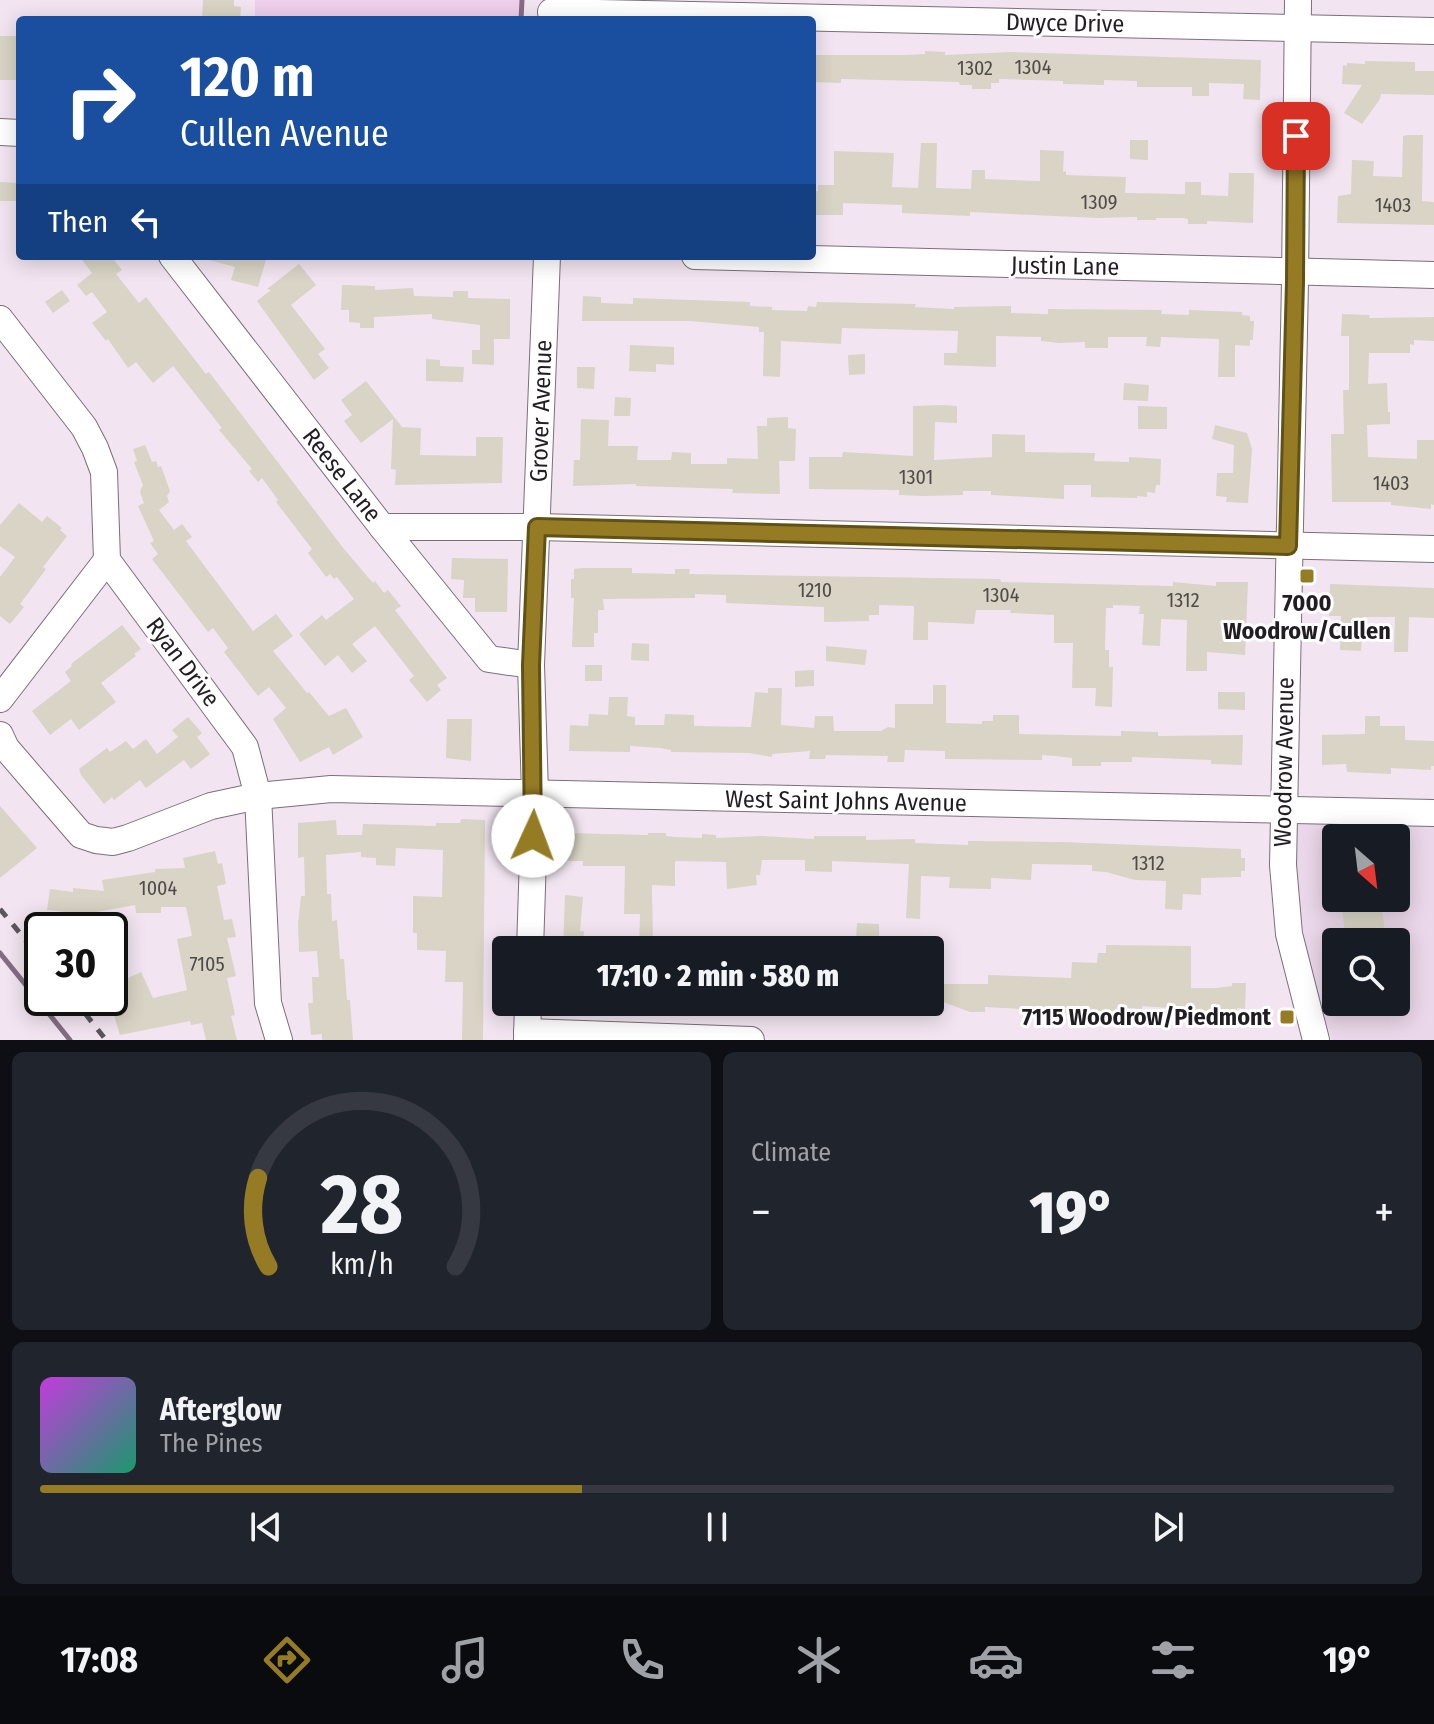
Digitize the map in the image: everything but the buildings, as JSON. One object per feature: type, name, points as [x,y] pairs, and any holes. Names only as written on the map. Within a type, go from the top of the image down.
[{"type":"street","name":"Woodrow Avenue","points":[[1298,0],[1283,865],[1289,934],[1316,1040]]},
{"type":"street","name":"Dwyce Drive","points":[[551,11],[784,16]]},
{"type":"street","name":"Dwyce Drive","points":[[816,17],[1434,31]]},
{"type":"street","name":"Justin Lane","points":[[816,259],[1434,275]]},
{"type":"street","name":"Grover Avenue","points":[[530,936],[535,793],[531,665],[547,260]]},
{"type":"street","name":"Reese Lane","points":[[182,263],[382,527],[489,659],[531,665]]},
{"type":"street","points":[[0,319],[84,427],[95,448],[104,472],[107,560],[0,699]]},
{"type":"street","points":[[382,527],[537,527],[1434,549]]},
{"type":"street","name":"Ryan Drive","points":[[107,560],[245,747],[258,796],[268,1003],[279,1040]]},
{"type":"street","name":"West Saint Johns Avenue","points":[[0,735],[6,748],[81,835],[113,842],[211,806],[258,796],[331,789],[1434,813]]},
{"type":"street","points":[[528,1016],[527,1036],[751,1040]]},
{"type":"shaded area","points":[[255,0],[523,0],[523,16],[255,16]]},
{"type":"shaded area","points":[[1295,822],[1434,824],[1434,1040],[1332,1040],[1325,1016],[1410,1016],[1410,928],[1322,928],[1322,1007],[1309,965],[1298,899]]},
{"type":"waterway","points":[[521,16],[522,0]]},
{"type":"waterway","points":[[0,953],[70,1040]]},
{"type":"railway","points":[[0,909],[24,938]]},
{"type":"railway","points":[[87,1016],[106,1040]]},
{"type":"place","name":"7000 Woodrow/Cullen","points":[[1307,576]]},
{"type":"place","name":"7115 Woodrow/Piedmont","points":[[1287,1017]]},
{"type":"route","points":[[533,836],[535,793],[531,665],[537,527],[1288,546],[1296,136]]}]
